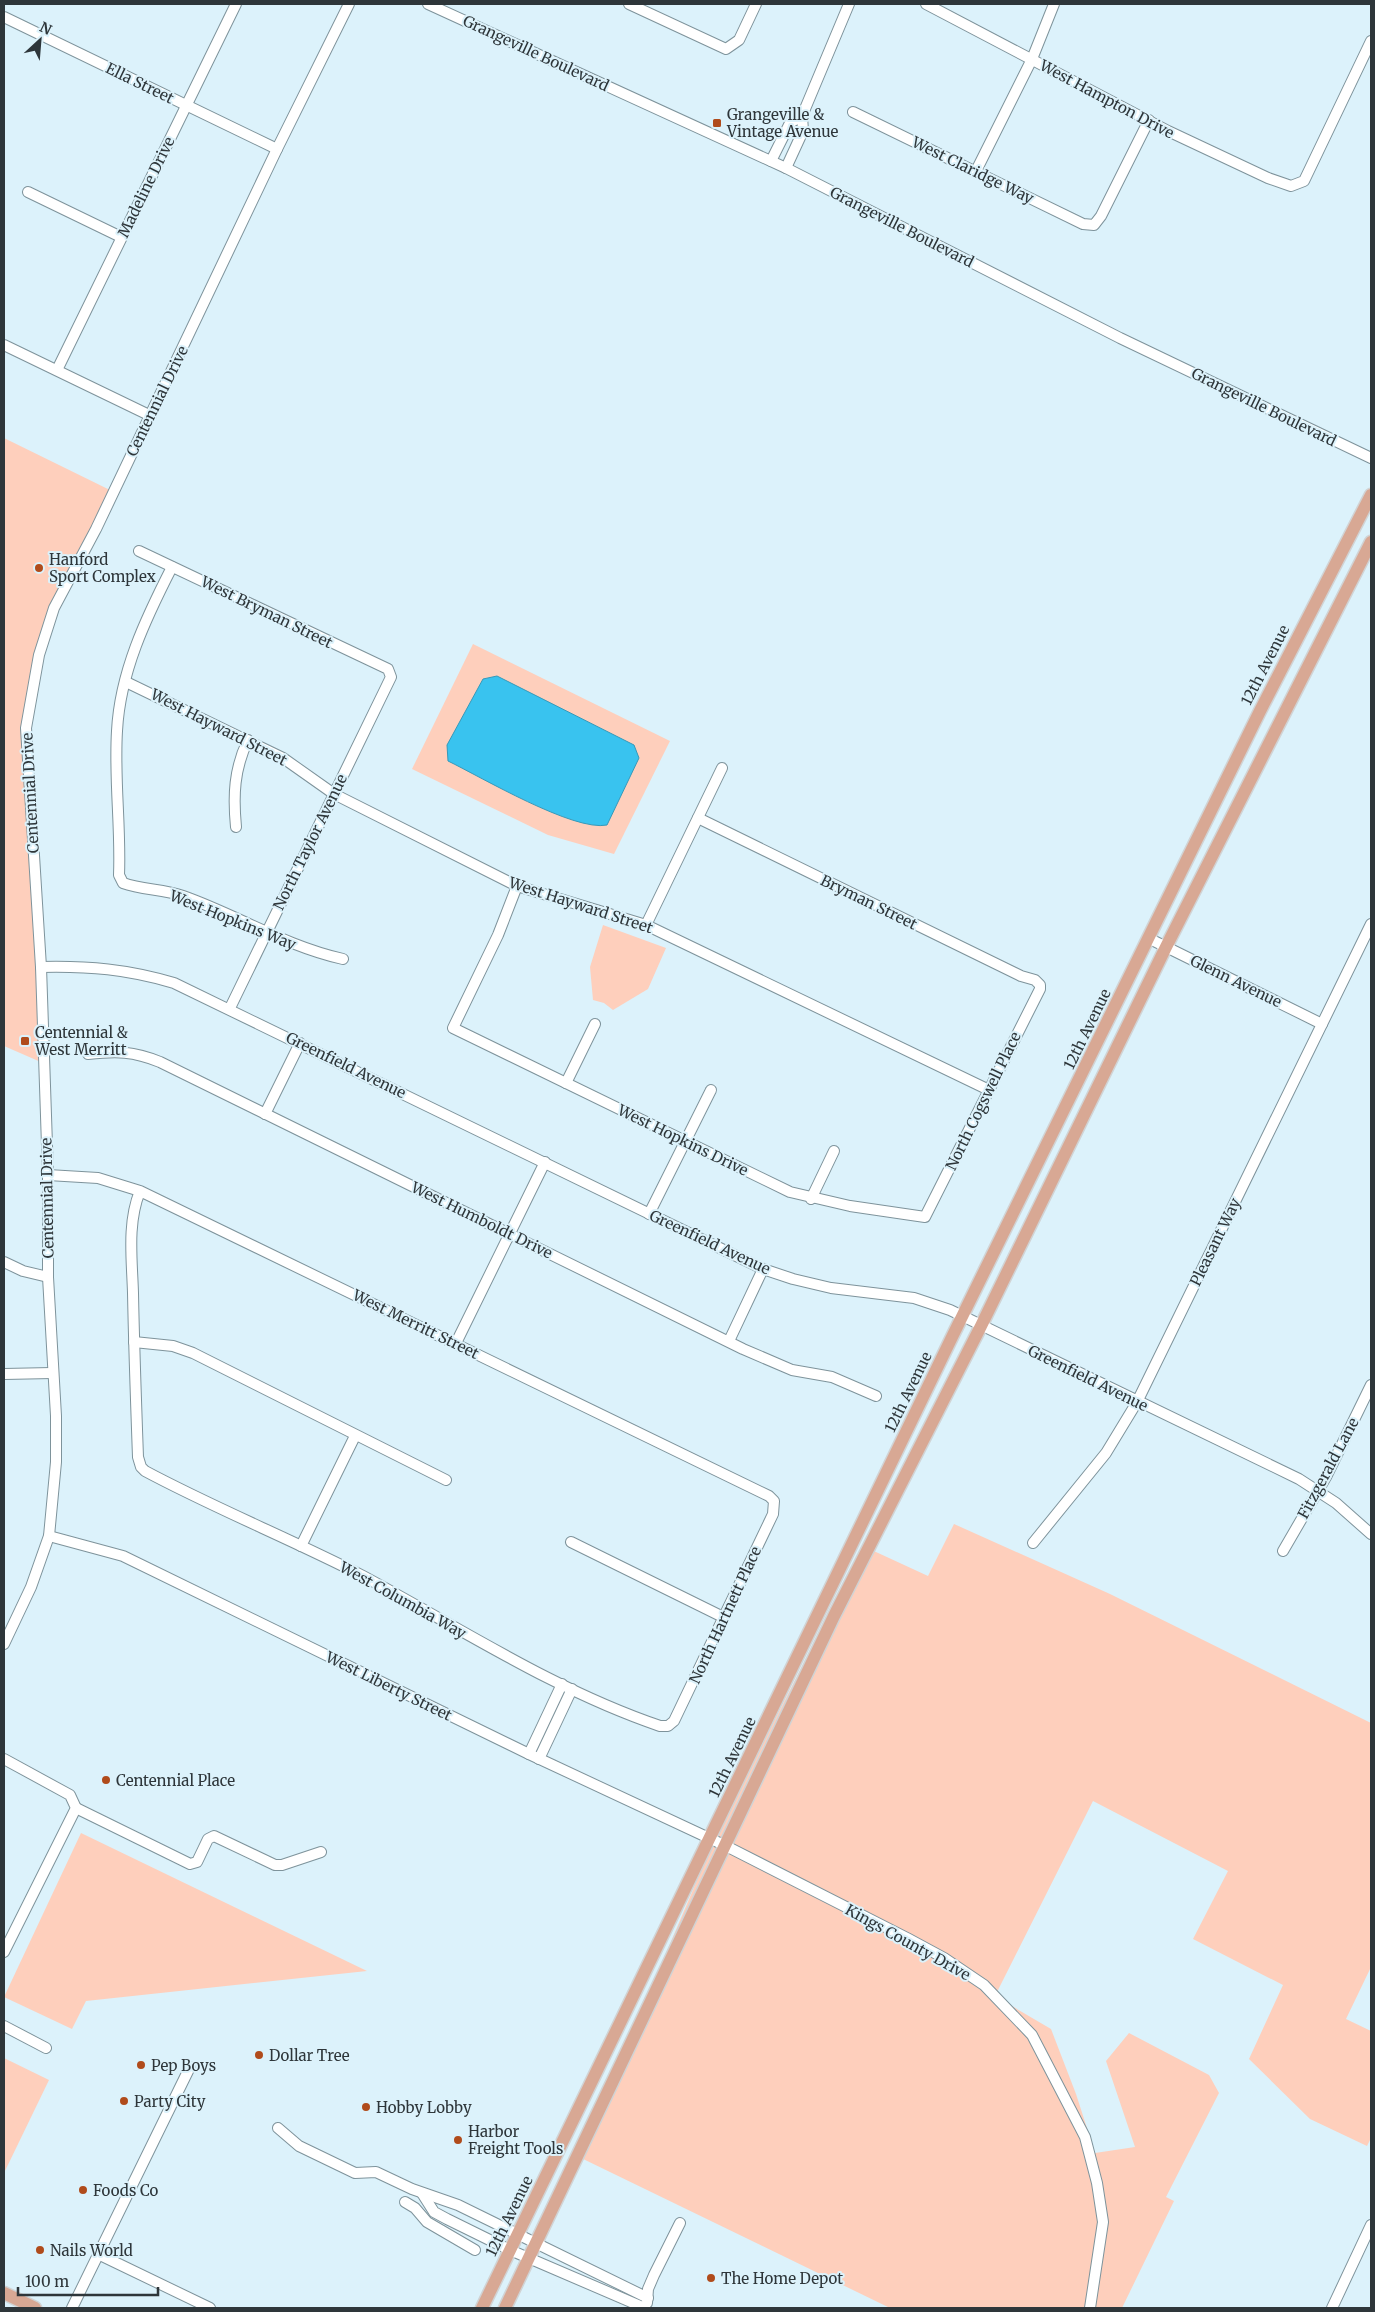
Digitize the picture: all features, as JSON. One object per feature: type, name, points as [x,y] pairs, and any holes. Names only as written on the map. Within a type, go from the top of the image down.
[{"type":"main road","name":"12th Avenue","points":[[482,2308],[963,1316],[1150,939],[1260,711],[1371,495]]},
{"type":"main road","name":"12th Avenue","points":[[504,2308],[571,2165],[726,1846],[834,1616],[981,1326],[1166,947],[1371,542]]},
{"type":"main road","points":[[571,2165],[568,2155],[587,2113],[588,2092]]},
{"type":"main road","points":[[4,2293],[35,2308]]},
{"type":"street","name":"Madeline Drive","points":[[57,370],[236,4]]},
{"type":"street","name":"Centennial Drive","points":[[4,1644],[31,1587],[49,1536],[56,1462],[56,1416],[52,1373],[48,1277],[48,1175],[41,968],[26,728],[31,689],[54,608],[96,529],[277,149],[349,4]]},
{"type":"street","name":"Grangeville Boulevard","points":[[428,4],[786,168],[1120,338],[1371,458]]},
{"type":"street","points":[[629,4],[726,49],[739,40],[756,4]]},
{"type":"street","points":[[786,168],[803,131],[802,116],[849,4]]},
{"type":"street","name":"West Hampton Drive","points":[[926,4],[1150,120],[1268,178],[1292,186],[1304,181],[1371,41]]},
{"type":"street","points":[[976,171],[1032,59],[1054,4]]},
{"type":"street","name":"Ella Street","points":[[4,18],[277,149]]},
{"type":"street","name":"West Claridge Way","points":[[853,112],[1083,224],[1094,225],[1150,120]]},
{"type":"street","points":[[771,161],[790,123],[802,116]]},
{"type":"street","points":[[28,192],[121,238]]},
{"type":"street","points":[[4,344],[151,416]]},
{"type":"street","name":"West Bryman Street","points":[[139,551],[388,669],[391,677]]},
{"type":"street","points":[[126,682],[137,640],[172,567]]},
{"type":"street","name":"North Taylor Avenue","points":[[230,1008],[391,677]]},
{"type":"street","name":"West Hayward Street","points":[[126,682],[283,758],[334,794],[517,886],[646,925],[989,1090]]},
{"type":"street","name":"West Hopkins Way","points":[[126,682],[117,729],[116,774],[119,875],[123,883],[181,895],[302,948],[342,959]]},
{"type":"street","points":[[236,827],[233,796],[243,752],[248,740]]},
{"type":"street","points":[[646,925],[722,768]]},
{"type":"street","name":"Bryman Street","points":[[698,818],[1021,976],[1035,980],[1040,985]]},
{"type":"street","name":"West Hopkins Drive","points":[[517,886],[498,935],[453,1028],[790,1192],[812,1199],[925,1217]]},
{"type":"street","name":"Pleasant Way","points":[[1033,1543],[1106,1453],[1137,1402],[1371,924]]},
{"type":"street","name":"Glenn Avenue","points":[[1150,939],[1322,1024]]},
{"type":"street","name":"Greenfield Avenue","points":[[41,968],[88,966],[140,973],[174,983],[230,1008],[763,1269],[830,1288],[914,1298],[963,1316],[1317,1490],[1336,1502],[1371,1534]]},
{"type":"street","name":"North Cogswell Place","points":[[925,1217],[1040,989],[1040,985]]},
{"type":"street","points":[[566,1083],[595,1024]]},
{"type":"street","points":[[265,1114],[300,1043]]},
{"type":"street","name":"West Humboldt Drive","points":[[88,1054],[122,1051],[140,1054],[729,1341],[792,1370],[832,1377],[876,1396]]},
{"type":"street","points":[[649,1214],[711,1090]]},
{"type":"street","points":[[812,1199],[834,1151]]},
{"type":"street","points":[[456,1343],[545,1162]]},
{"type":"street","name":"West Merritt Street","points":[[48,1175],[98,1178],[140,1191],[764,1491],[774,1501]]},
{"type":"street","points":[[140,1191],[135,1203],[132,1228],[134,1342],[173,1346],[193,1353],[355,1436],[446,1480]]},
{"type":"street","points":[[4,1262],[23,1271],[48,1277]]},
{"type":"street","points":[[729,1341],[763,1269]]},
{"type":"street","name":"West Columbia Way","points":[[134,1342],[138,1457],[141,1466],[153,1475],[362,1576],[495,1650],[572,1689],[650,1722],[668,1726]]},
{"type":"street","points":[[4,1374],[52,1373]]},
{"type":"street","name":"Fitzgerald Lane","points":[[1283,1551],[1326,1477],[1371,1385]]},
{"type":"street","points":[[301,1546],[355,1436]]},
{"type":"street","name":"North Hartnett Place","points":[[668,1726],[677,1715],[773,1514],[774,1501]]},
{"type":"street","name":"West Liberty Street","points":[[49,1536],[122,1556],[539,1759],[726,1846]]},
{"type":"street","points":[[571,1542],[724,1616]]},
{"type":"street","points":[[529,1754],[562,1684]]},
{"type":"street","points":[[539,1759],[572,1689]]},
{"type":"street","points":[[4,1759],[70,1795],[76,1808],[190,1864],[197,1862],[208,1839],[214,1836],[275,1865],[282,1866],[321,1852]]},
{"type":"street","points":[[4,1952],[76,1808]]},
{"type":"street","name":"Kings County Drive","points":[[726,1846],[944,1958],[984,1985],[1032,2035],[1085,2137],[1097,2183],[1103,2222],[1090,2308]]},
{"type":"street","points":[[4,2026],[46,2048]]},
{"type":"street","points":[[72,2308],[190,2067]]},
{"type":"street","points":[[278,2128],[299,2146],[355,2173],[376,2172],[422,2193],[458,2205],[517,2236],[535,2243],[646,2305]]},
{"type":"street","points":[[422,2193],[434,2212],[510,2250],[646,2305]]},
{"type":"street","points":[[405,2202],[415,2208],[428,2222],[475,2250]]},
{"type":"street","points":[[646,2305],[648,2289],[680,2223]]},
{"type":"street","points":[[1332,2308],[1371,2225]]},
{"type":"street","points":[[98,2254],[192,2304],[210,2308]]},
{"type":"shaded area","points":[[4,438],[114,492],[54,608],[26,728],[43,1063],[4,1046]]},
{"type":"shaded area","points":[[473,644],[670,741],[614,854],[548,835],[412,769]]},
{"type":"shaded area","points":[[603,925],[666,948],[648,989],[613,1010],[604,1003],[593,1000],[590,967]]},
{"type":"shaded area","points":[[954,1524],[1110,1594],[1371,1723],[1371,1967],[1346,2019],[1371,2031],[1371,2138],[1367,2146],[1310,2119],[1249,2059],[1283,1985],[1193,1939],[1228,1871],[1093,1801],[995,1996],[1051,2029],[1076,2094],[1095,2153],[1135,2147],[1106,2061],[1129,2033],[1209,2075],[1219,2093],[1166,2197],[1174,2201],[1122,2308],[890,2308],[579,2157],[716,1836],[863,1546],[928,1576]]},
{"type":"shaded area","points":[[81,1833],[367,1971],[86,2001],[72,2029],[4,1997]]},
{"type":"shaded area","points":[[4,2058],[49,2080],[4,2173]]},
{"type":"water","points":[[497,676],[634,745],[639,758],[607,825],[592,825],[551,812],[448,761],[447,745],[483,679]]},
{"type":"place","name":"Grangeville & Vintage Avenue","points":[[717,123]]},
{"type":"place","name":"Hanford Sport Complex","points":[[39,568]]},
{"type":"place","name":"Centennial & West Merritt","points":[[25,1041]]},
{"type":"place","name":"Centennial Place","points":[[106,1780]]},
{"type":"place","name":"Dollar Tree","points":[[259,2055]]},
{"type":"place","name":"Pep Boys","points":[[141,2065]]},
{"type":"place","name":"Party City","points":[[124,2101]]},
{"type":"place","name":"Hobby Lobby","points":[[366,2107]]},
{"type":"place","name":"Harbor Freight Tools","points":[[458,2140]]},
{"type":"place","name":"Foods Co","points":[[83,2190]]},
{"type":"place","name":"Nails World","points":[[40,2250]]},
{"type":"place","name":"The Home Depot","points":[[711,2278]]}]
